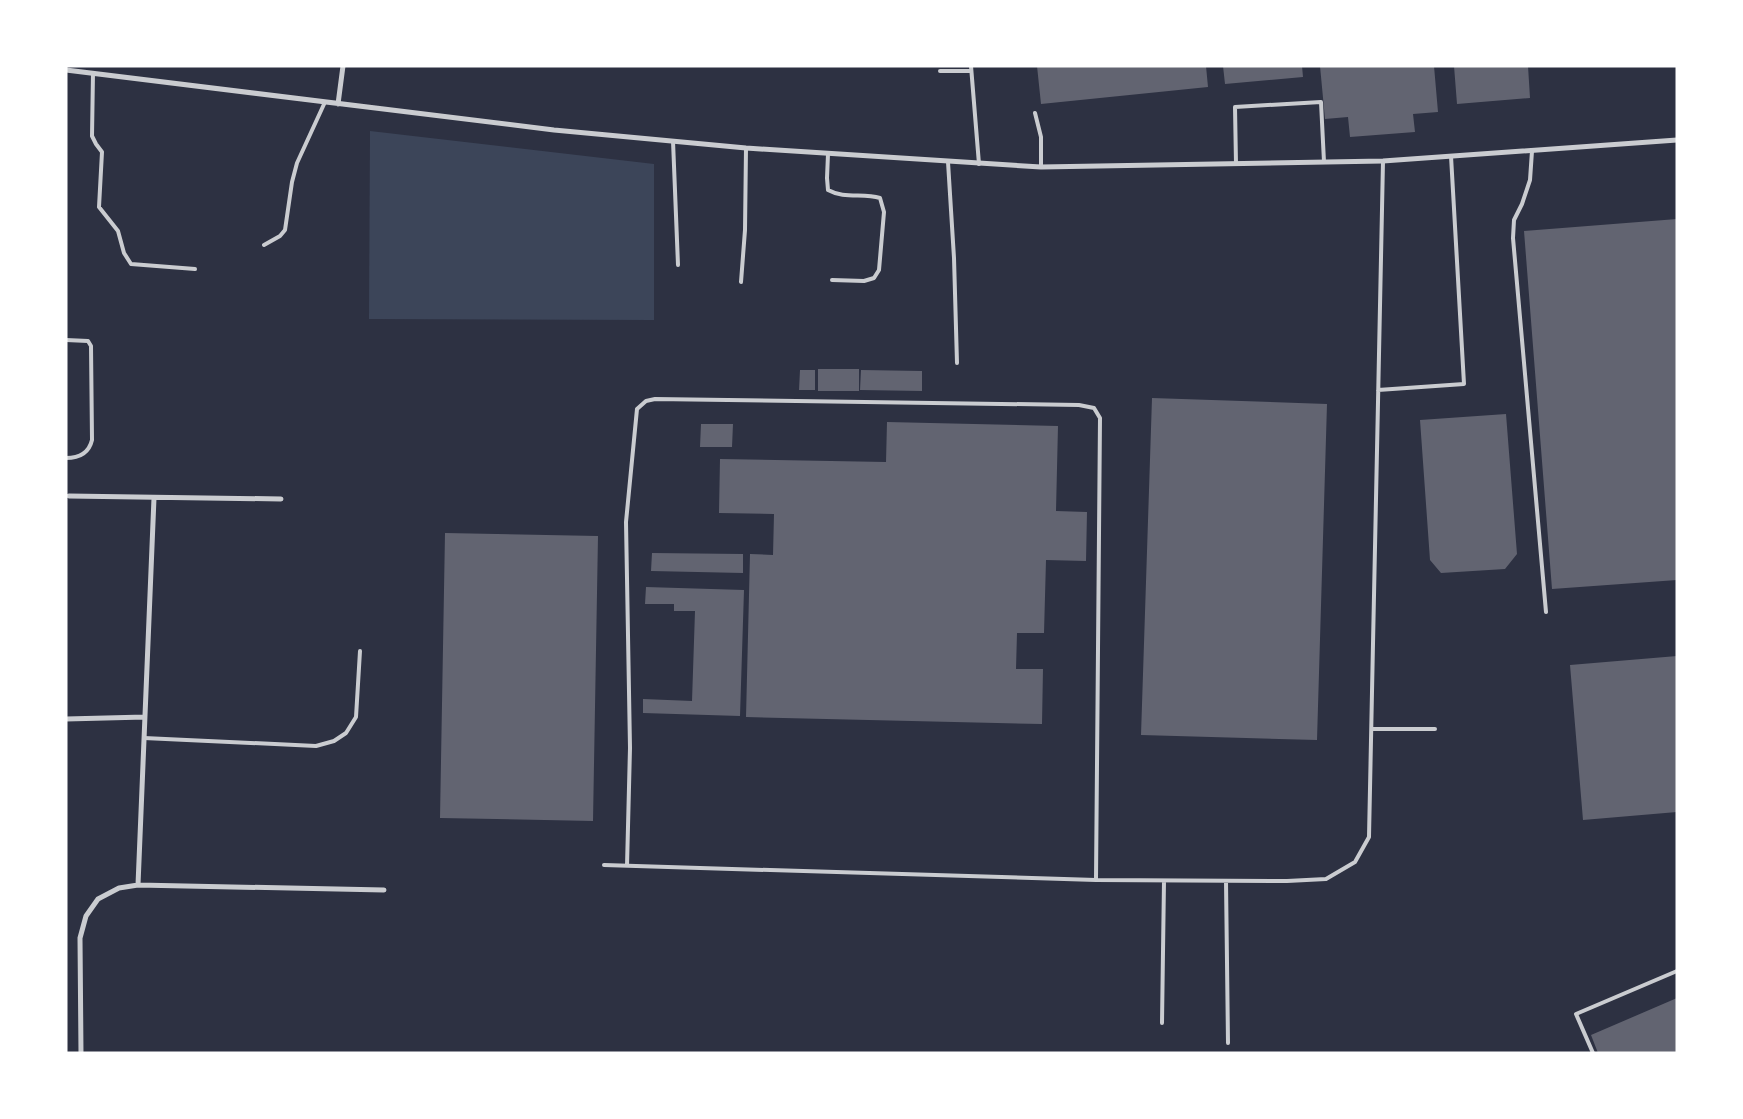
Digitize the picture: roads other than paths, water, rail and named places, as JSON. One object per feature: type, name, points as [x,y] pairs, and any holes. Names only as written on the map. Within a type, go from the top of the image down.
[{"type":"street","points":[[338,104],[343,66]]},
{"type":"street","points":[[66,70],[554,130],[746,148],[1041,167],[1383,161],[1677,140]]},
{"type":"street","points":[[69,496],[281,499]]},
{"type":"street","points":[[138,885],[154,498]]},
{"type":"street","points":[[66,719],[145,717]]},
{"type":"street","points":[[81,1053],[80,938],[86,916],[98,899],[119,888],[138,885],[384,890]]},
{"type":"lane","points":[[940,71],[971,69],[978,164]]},
{"type":"lane","points":[[94,74],[92,136],[102,152],[99,207],[118,231],[124,253],[131,264],[195,269]]},
{"type":"lane","points":[[264,245],[280,236],[286,230],[292,182],[297,163],[325,102]]},
{"type":"lane","points":[[1236,164],[1235,107],[1321,102],[1324,162]]},
{"type":"lane","points":[[1035,113],[1041,137],[1041,167]]},
{"type":"lane","points":[[673,141],[678,265]]},
{"type":"lane","points":[[741,282],[745,230],[746,148]]},
{"type":"lane","points":[[1532,151],[1530,180],[1514,220],[1513,238],[1546,612]]},
{"type":"lane","points":[[828,154],[828,190],[838,195],[869,195],[880,198],[884,212],[879,270],[874,278],[864,281],[832,280]]},
{"type":"lane","points":[[1378,390],[1464,384],[1451,156]]},
{"type":"lane","points":[[604,866],[1096,880],[1226,881],[1326,879],[1355,862],[1370,837],[1383,161]]},
{"type":"lane","points":[[948,162],[954,258],[957,363]]},
{"type":"lane","points":[[66,340],[88,341],[91,346],[92,440],[90,448],[86,452],[74,458],[66,458]]},
{"type":"lane","points":[[627,866],[630,748],[626,522],[637,409],[654,399],[1079,404],[1094,408],[1100,418],[1096,880]]},
{"type":"lane","points":[[144,738],[316,746],[334,741],[346,733],[356,717],[360,651]]},
{"type":"lane","points":[[1372,729],[1435,729]]},
{"type":"lane","points":[[1162,1023],[1164,880]]},
{"type":"lane","points":[[1226,881],[1228,1043]]},
{"type":"lane","points":[[1593,1053],[1576,1014],[1677,971]]}]
